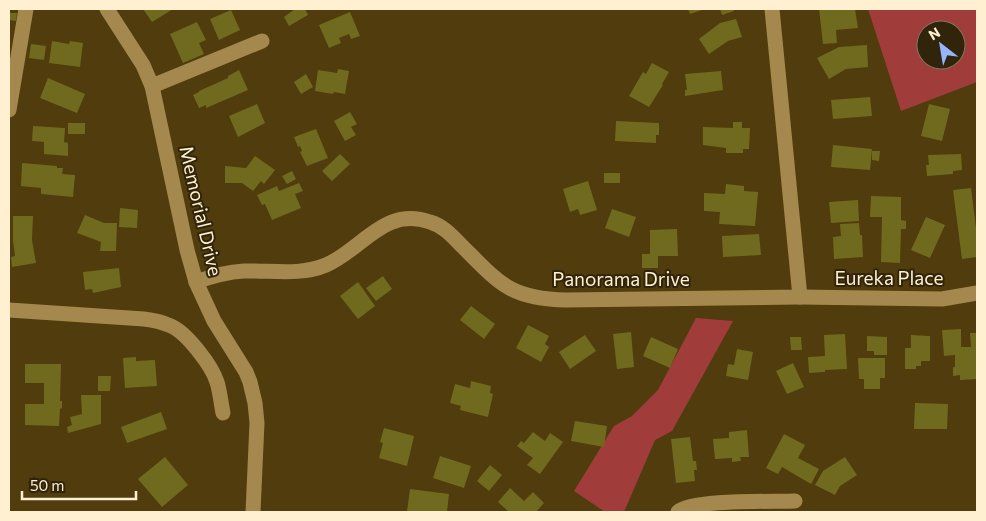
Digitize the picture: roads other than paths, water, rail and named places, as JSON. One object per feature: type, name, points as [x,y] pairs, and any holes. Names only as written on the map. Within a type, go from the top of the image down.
[{"type":"street","points":[[9,110],[26,9]]},
{"type":"street","name":"Memorial Drive","points":[[107,9],[143,65],[152,86],[187,250],[196,282],[214,321],[246,372],[254,396],[257,424],[253,512]]},
{"type":"street","points":[[772,9],[800,298]]},
{"type":"street","points":[[152,86],[262,41]]},
{"type":"street","name":"Panorama Drive","points":[[196,282],[220,274],[234,272],[291,272],[326,265],[386,224],[407,218],[419,219],[440,226],[498,281],[521,294],[534,298],[566,300],[800,298]]},
{"type":"street","name":"Eureka Place","points":[[800,298],[942,299],[977,293]]},
{"type":"street","points":[[9,310],[144,319],[159,321],[172,326],[186,338],[214,375],[218,384],[222,413]]},
{"type":"street","points":[[678,512],[682,508],[710,504],[795,501]]}]
